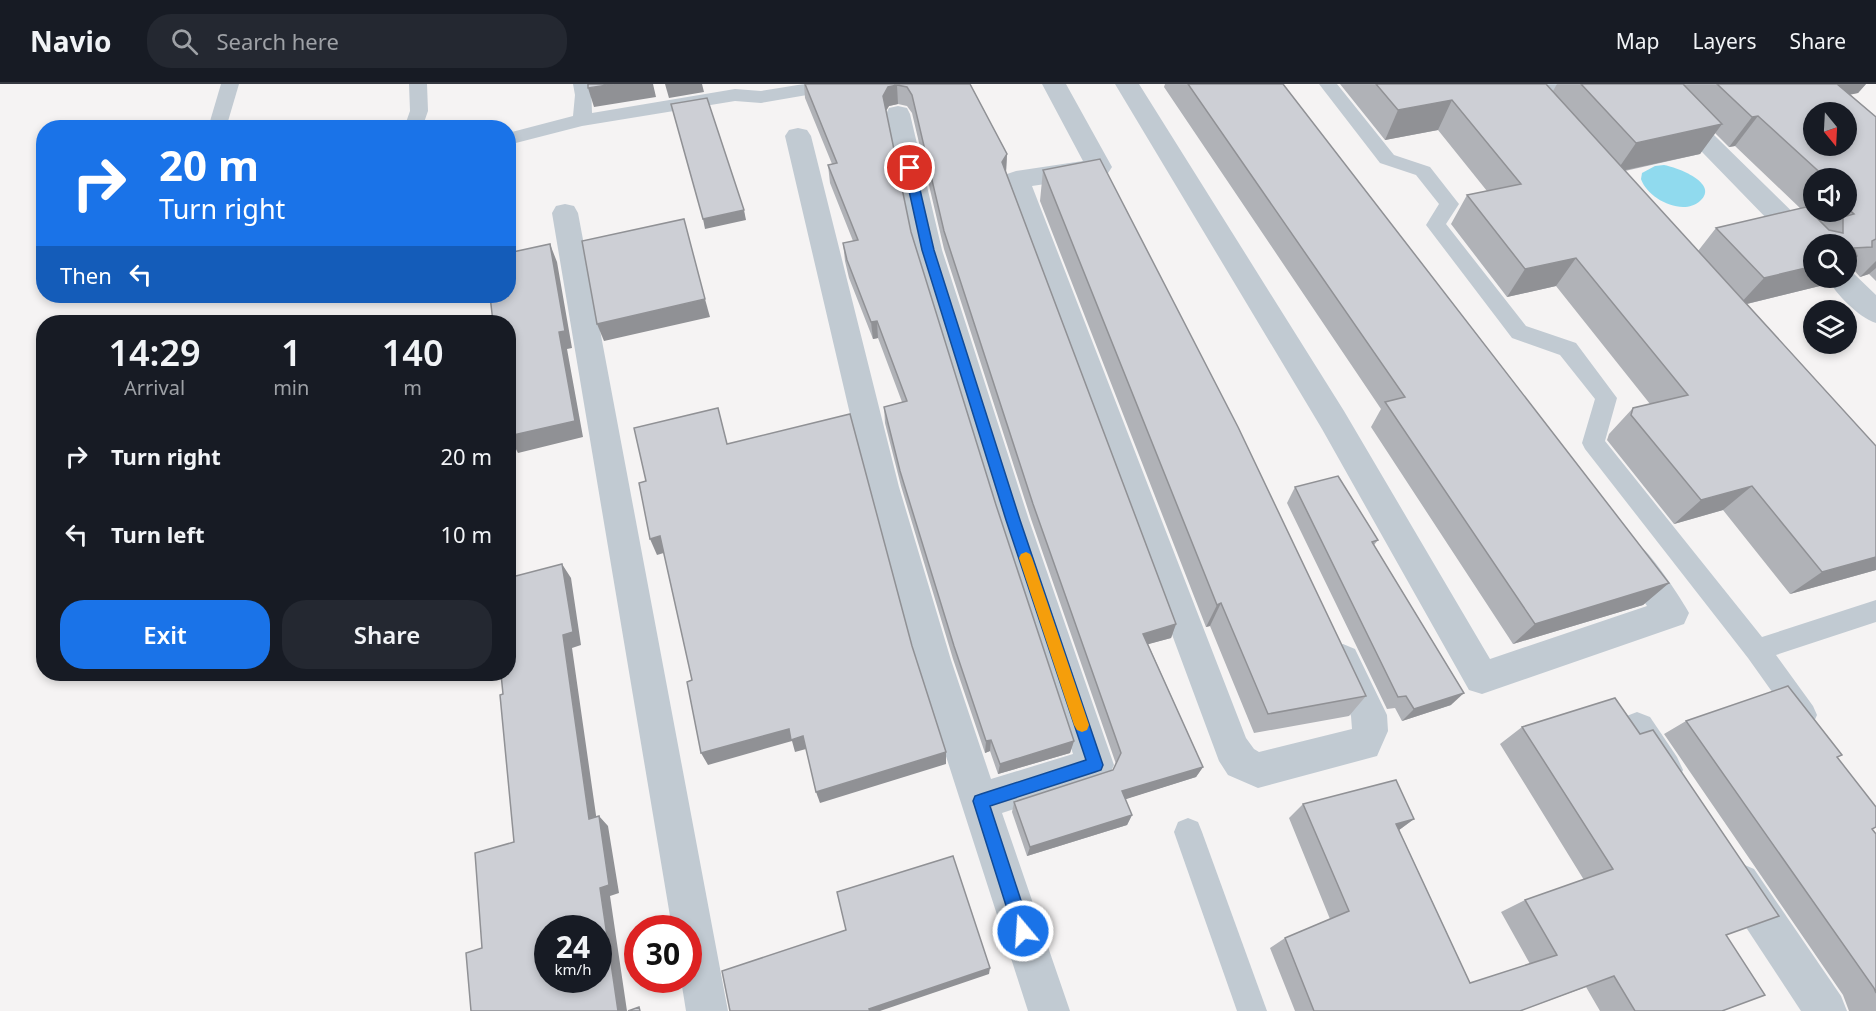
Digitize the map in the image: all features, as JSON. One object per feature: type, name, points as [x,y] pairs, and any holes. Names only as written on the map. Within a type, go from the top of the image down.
[{"type":"street","points":[[1054,84],[1105,177],[1016,180],[1232,749],[1241,762],[1258,770],[1364,744],[1370,730],[1369,715],[1329,631]]},
{"type":"street","points":[[1127,84],[1333,420],[1482,678],[1672,613],[1615,537]]},
{"type":"street","points":[[1559,128],[1528,93],[1572,84]]},
{"type":"street","points":[[1648,84],[1803,239]]},
{"type":"street","points":[[898,114],[928,250],[1013,520],[1095,765],[981,801]]},
{"type":"street","points":[[798,136],[883,487],[933,660],[1049,1011]]},
{"type":"street","points":[[565,213],[707,1011]]},
{"type":"street","points":[[1851,288],[1876,312]]},
{"type":"street","points":[[1637,729],[1682,797]]},
{"type":"street","points":[[1721,855],[1826,1011]]},
{"type":"lane","points":[[219,120],[230,84]]},
{"type":"lane","points":[[416,120],[419,111],[418,84]]},
{"type":"lane","points":[[582,84],[584,95],[582,120]]},
{"type":"lane","points":[[516,137],[582,120],[735,95],[761,97],[836,84]]},
{"type":"lane","points":[[1328,84],[1387,159],[1423,171],[1449,204],[1436,225],[1519,332],[1568,349],[1606,398],[1593,443],[1820,736]]},
{"type":"lane","points":[[1756,651],[1876,611]]},
{"type":"lane","points":[[1188,832],[1252,1011]]},
{"type":"water","points":[[1664,165],[1678,169],[1701,182],[1705,194],[1700,201],[1684,207],[1675,206],[1650,193],[1641,179],[1642,173],[1655,166]]},
{"type":"building","points":[[588,84],[614,84],[588,88]]},
{"type":"building","points":[[805,84],[970,84],[1007,154],[1002,162],[1176,624],[1143,634],[1203,767],[1122,791],[1132,815],[1030,847],[1014,802],[1113,770],[1121,753],[1033,504],[944,231],[912,95],[907,87],[897,85],[888,87],[883,96],[911,232],[996,505],[1074,741],[1000,764],[991,740],[986,741],[900,471],[884,407],[907,401],[877,321],[871,322],[847,260],[843,243],[858,240],[828,165],[837,163]]},
{"type":"building","points":[[1188,84],[1283,84],[1669,583],[1535,624],[1385,402],[1405,397]]},
{"type":"building","points":[[1376,84],[1546,84],[1876,446],[1876,557],[1822,572],[1752,486],[1701,500],[1631,415],[1633,408],[1688,395],[1576,258],[1525,269],[1467,195],[1521,184],[1452,100],[1398,110]]},
{"type":"building","points":[[1581,84],[1683,84],[1722,124],[1636,143]]},
{"type":"building","points":[[1717,84],[1837,84],[1876,117],[1876,239],[1872,241],[1872,247],[1857,248],[1857,234],[1803,234],[1803,269],[1764,278],[1716,228],[1803,208],[1803,222],[1821,222],[1829,230],[1843,233],[1843,222],[1857,222],[1857,168],[1815,168],[1758,116],[1752,117]]},
{"type":"building","points":[[707,98],[744,210],[703,219],[671,104]]},
{"type":"building","points":[[1100,159],[1238,427],[1366,696],[1268,714],[1221,603],[1217,605],[1043,170]]},
{"type":"building","points":[[684,219],[705,299],[597,324],[582,241]]},
{"type":"building","points":[[550,244],[565,331],[559,332],[575,421],[516,434],[516,315],[492,315],[491,303],[516,303],[516,251]]},
{"type":"building","points":[[718,408],[727,444],[850,414],[912,646],[946,752],[816,792],[803,736],[791,740],[789,729],[701,753],[687,682],[692,680],[660,536],[650,539],[639,483],[646,481],[634,428]]},
{"type":"building","points":[[1338,476],[1378,540],[1372,542],[1464,693],[1414,709],[1406,696],[1398,697],[1295,487]]},
{"type":"building","points":[[562,564],[573,632],[563,635],[589,819],[599,816],[609,885],[600,888],[604,915],[534,915],[534,993],[612,993],[612,970],[618,1011],[471,1011],[466,953],[482,948],[475,853],[514,842],[500,695],[503,694],[502,681],[516,681],[516,576]]},
{"type":"building","points":[[1788,686],[1842,755],[1837,757],[1876,807],[1876,827],[1872,829],[1876,834],[1876,993],[1686,721]]},
{"type":"building","points":[[1615,698],[1640,734],[1653,730],[1779,916],[1726,935],[1765,995],[1722,1011],[1635,1011],[1614,976],[1520,1011],[1314,1011],[1285,938],[1349,911],[1303,804],[1396,780],[1414,819],[1396,824],[1470,983],[1557,955],[1525,900],[1613,869],[1522,727]]},
{"type":"building","points":[[953,856],[990,968],[869,1009],[870,1011],[730,1011],[722,971],[846,930],[837,892]]},
{"type":"building","points":[[639,1007],[640,1011],[628,1011]]},
{"type":"slow traffic","points":[[1026,558],[1082,725]]},
{"type":"route","points":[[910,168],[928,250],[1013,520],[1095,765],[981,801],[1023,931]]}]
